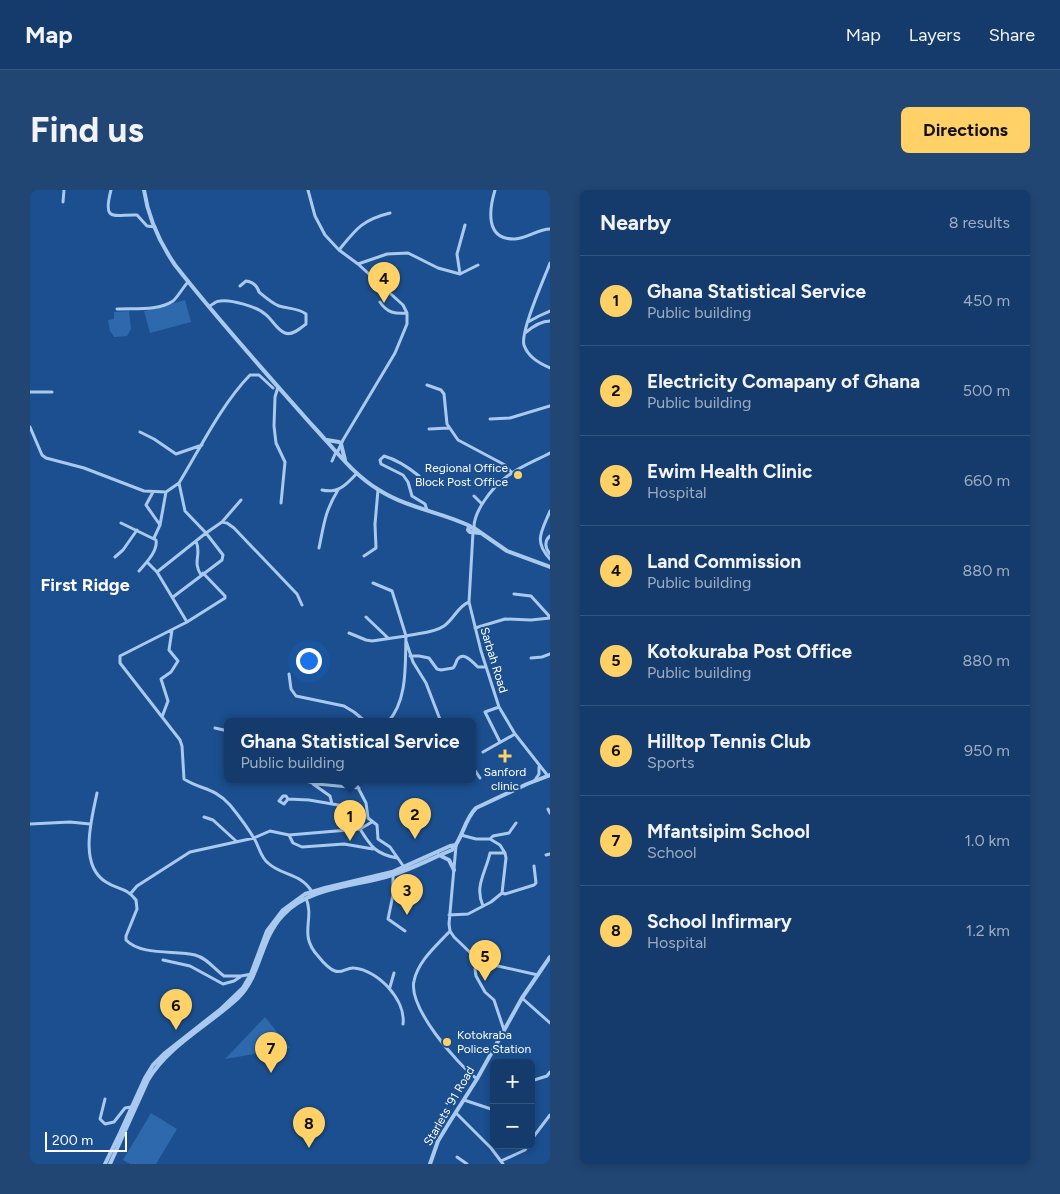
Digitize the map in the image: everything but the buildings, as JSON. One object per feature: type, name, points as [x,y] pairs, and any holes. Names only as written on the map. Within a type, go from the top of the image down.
[{"type":"street","points":[[63,202],[64,190]]},
{"type":"street","points":[[111,190],[109,211],[112,215],[137,215],[147,226],[155,227]]},
{"type":"street","points":[[144,190],[145,201],[169,256],[188,282],[273,380],[276,387],[274,426],[276,443],[285,462],[281,503]]},
{"type":"street","points":[[308,190],[318,222],[325,235],[339,250],[358,264],[403,305],[407,313],[407,324],[396,353],[341,442],[332,461]]},
{"type":"street","points":[[495,190],[490,205],[490,214],[492,225],[499,234],[516,239],[550,228]]},
{"type":"street","points":[[339,250],[355,230],[373,217],[390,213]]},
{"type":"street","points":[[460,274],[457,254],[465,225]]},
{"type":"street","points":[[358,264],[387,254],[408,253],[438,268],[460,274],[478,265]]},
{"type":"street","points":[[550,263],[524,333],[524,344],[533,358],[550,368]]},
{"type":"street","points":[[210,306],[217,302],[228,300],[256,309],[264,313],[285,333],[295,332],[306,324],[306,314],[302,311],[280,306],[268,299],[259,292],[258,287],[253,282],[246,281],[240,286]]},
{"type":"street","points":[[117,309],[154,308],[164,305],[173,301],[188,282]]},
{"type":"street","points":[[380,302],[392,313],[407,313]]},
{"type":"street","points":[[527,323],[550,311]]},
{"type":"street","points":[[524,333],[545,321],[550,322]]},
{"type":"street","points":[[30,428],[42,455],[46,458],[84,468],[144,491],[166,492],[179,483],[238,387],[250,375],[259,375],[276,387],[357,473],[378,490],[404,503],[461,523],[482,534],[507,551],[550,567]]},
{"type":"street","points":[[427,385],[441,390],[444,394],[447,419],[450,428],[458,440],[505,465],[512,473]]},
{"type":"street","points":[[30,392],[52,392]]},
{"type":"street","points":[[490,420],[510,418],[550,406]]},
{"type":"street","points":[[429,429],[450,428]]},
{"type":"street","points":[[140,432],[176,454],[202,445]]},
{"type":"street","points":[[327,440],[341,442]]},
{"type":"street","points":[[336,451],[341,442]]},
{"type":"street","points":[[341,442],[345,460]]},
{"type":"street","points":[[472,529],[474,518],[482,504],[504,478],[550,453]]},
{"type":"street","points":[[419,476],[396,460],[384,456],[380,460],[380,464],[406,478],[412,496],[424,504],[427,510]]},
{"type":"street","points":[[319,548],[329,505],[338,490],[357,473]]},
{"type":"street","points":[[173,597],[223,558],[223,555],[206,533],[185,510],[179,483]]},
{"type":"street","points":[[322,490],[328,492],[338,490]]},
{"type":"street","points":[[364,556],[376,548],[375,524],[378,490]]},
{"type":"street","points":[[153,492],[146,505],[160,526]]},
{"type":"street","points":[[154,538],[160,526],[166,492]]},
{"type":"street","points":[[474,496],[482,504]]},
{"type":"street","points":[[157,572],[222,522],[241,500]]},
{"type":"street","points":[[550,511],[539,539],[540,544],[550,559]]},
{"type":"street","points":[[222,522],[230,524],[234,528],[297,594],[302,605]]},
{"type":"street","points":[[121,523],[154,538],[157,544],[148,562],[139,571]]},
{"type":"street","name":"Sarbah Road","points":[[472,529],[469,602],[485,667],[499,707],[515,734],[549,776]]},
{"type":"street","points":[[115,557],[123,550],[137,530]]},
{"type":"street","points":[[550,536],[546,546],[550,554]]},
{"type":"street","points":[[196,541],[198,547],[196,567],[226,596],[224,600],[187,622],[120,656],[121,666],[180,740],[184,779],[215,792],[222,797],[254,838],[267,863],[299,878],[307,884],[312,892]]},
{"type":"street","points":[[148,562],[157,572],[187,622]]},
{"type":"street","points":[[373,583],[392,590],[410,656],[428,688],[439,718]]},
{"type":"street","points":[[514,594],[531,596],[550,617]]},
{"type":"street","points":[[349,633],[366,640],[406,638],[435,630],[445,625],[462,605],[469,602]]},
{"type":"street","points":[[366,617],[388,638]]},
{"type":"street","points":[[475,628],[505,619],[531,620],[550,617]]},
{"type":"street","points":[[162,717],[168,702],[161,679],[171,672],[178,661],[169,650],[172,629]]},
{"type":"street","points":[[391,718],[402,696],[406,638]]},
{"type":"street","points":[[531,658],[550,654]]},
{"type":"street","points":[[410,656],[430,658],[437,669],[442,670],[454,668],[458,659],[462,657],[470,658],[478,667],[485,667]]},
{"type":"street","points":[[289,674],[291,689],[296,696],[344,706],[361,718]]},
{"type":"street","points":[[499,707],[485,712],[500,742]]},
{"type":"street","points":[[215,728],[224,730]]},
{"type":"street","points":[[483,752],[515,734]]},
{"type":"street","points":[[535,780],[539,774],[539,766]]},
{"type":"street","points":[[476,772],[480,778]]},
{"type":"street","points":[[405,868],[452,850],[476,808],[535,780],[549,776]]},
{"type":"street","points":[[312,783],[359,788]]},
{"type":"street","points":[[312,783],[328,793],[332,799],[332,804]]},
{"type":"street","points":[[356,783],[366,803],[368,818],[376,825],[378,839],[390,847],[405,868]]},
{"type":"street","points":[[98,793],[90,824],[91,863],[95,872],[108,884],[131,893],[136,900],[137,905],[126,940],[129,943],[163,952],[194,955],[211,964],[224,976],[241,976],[253,973]]},
{"type":"street","points":[[288,799],[309,800],[346,807],[374,849],[382,855],[397,858]]},
{"type":"street","points":[[204,817],[213,820],[237,842]]},
{"type":"street","points":[[30,824],[70,822],[90,824]]},
{"type":"street","points":[[131,893],[136,886],[190,852],[254,838],[270,831],[289,835],[360,829],[372,822]]},
{"type":"street","points":[[490,839],[493,836],[509,833],[516,823]]},
{"type":"street","points":[[289,835],[293,843],[302,847],[344,844],[374,849]]},
{"type":"street","points":[[461,835],[476,839],[490,839],[500,845],[506,858],[502,893]]},
{"type":"street","points":[[105,1164],[144,1078],[153,1065],[242,988],[253,973],[274,927],[289,910],[306,898],[393,874],[450,846],[456,845]]},
{"type":"street","points":[[456,845],[448,915],[450,931],[480,962],[538,975]]},
{"type":"street","points":[[483,906],[479,896],[479,886],[490,853],[505,853]]},
{"type":"street","points":[[439,855],[449,860],[454,870]]},
{"type":"street","points":[[448,915],[468,914],[502,893],[505,894],[534,885],[536,883],[534,866]]},
{"type":"street","points":[[110,1164],[148,1080],[156,1068],[167,1056],[223,1012],[249,985],[263,940],[278,914],[295,900],[312,892],[393,874]]},
{"type":"street","points":[[393,874],[393,900],[388,919],[405,931]]},
{"type":"street","points":[[306,898],[309,904],[307,938],[310,946],[318,956],[336,971],[340,972],[355,968],[369,973],[390,987],[402,1012],[404,1024]]},
{"type":"street","points":[[450,931],[418,969],[414,978],[414,993],[433,1031],[454,1059],[477,1079]]},
{"type":"street","name":"Starlets '91 Road","points":[[430,1164],[438,1141],[477,1079],[522,998],[550,957]]},
{"type":"street","points":[[163,960],[190,966],[223,984],[234,981],[241,976]]},
{"type":"street","points":[[480,962],[475,969],[476,976],[485,992],[494,1000],[504,1030]]},
{"type":"street","points":[[390,987],[394,973]]},
{"type":"street","points":[[522,998],[550,1023]]},
{"type":"street","points":[[535,1080],[547,1076],[550,1072]]},
{"type":"street","points":[[105,1099],[100,1118],[105,1124],[114,1122],[125,1108],[131,1107]]},
{"type":"street","points":[[464,1100],[490,1109]]},
{"type":"street","points":[[456,1112],[502,1162],[526,1149]]},
{"type":"street","points":[[535,1135],[550,1115]]},
{"type":"street","points":[[457,1157],[467,1164]]},
{"type":"shaded area","points":[[185,300],[191,322],[150,333],[144,311]]},
{"type":"shaded area","points":[[129,311],[131,329],[127,336],[114,337],[110,331],[108,320],[114,319],[114,312]]},
{"type":"shaded area","points":[[265,1017],[290,1048],[225,1059]]},
{"type":"shaded area","points":[[151,1113],[177,1129],[156,1164],[130,1164],[123,1160]]},
{"type":"place","name":"Land Commission","points":[[384,303]]},
{"type":"place","name":"Regional Office Block Post Office","points":[[518,475]]},
{"type":"place","name":"Sanford clinic","points":[[505,756]]},
{"type":"place","name":"Electricity Comapany of Ghana","points":[[415,839]]},
{"type":"place","name":"Ghana Statistical Service","points":[[350,841]]},
{"type":"place","name":"Ewim Health Clinic","points":[[407,915]]},
{"type":"place","name":"Kotokuraba Post Office","points":[[485,981]]},
{"type":"place","name":"Hilltop Tennis Club","points":[[176,1030]]},
{"type":"place","name":"Kotokraba Police Station","points":[[447,1042]]},
{"type":"place","name":"Mfantsipim School","points":[[271,1073]]},
{"type":"place","name":"School Infirmary","points":[[309,1148]]},
{"type":"district","name":"First Ridge","points":[[85,585]]}]
